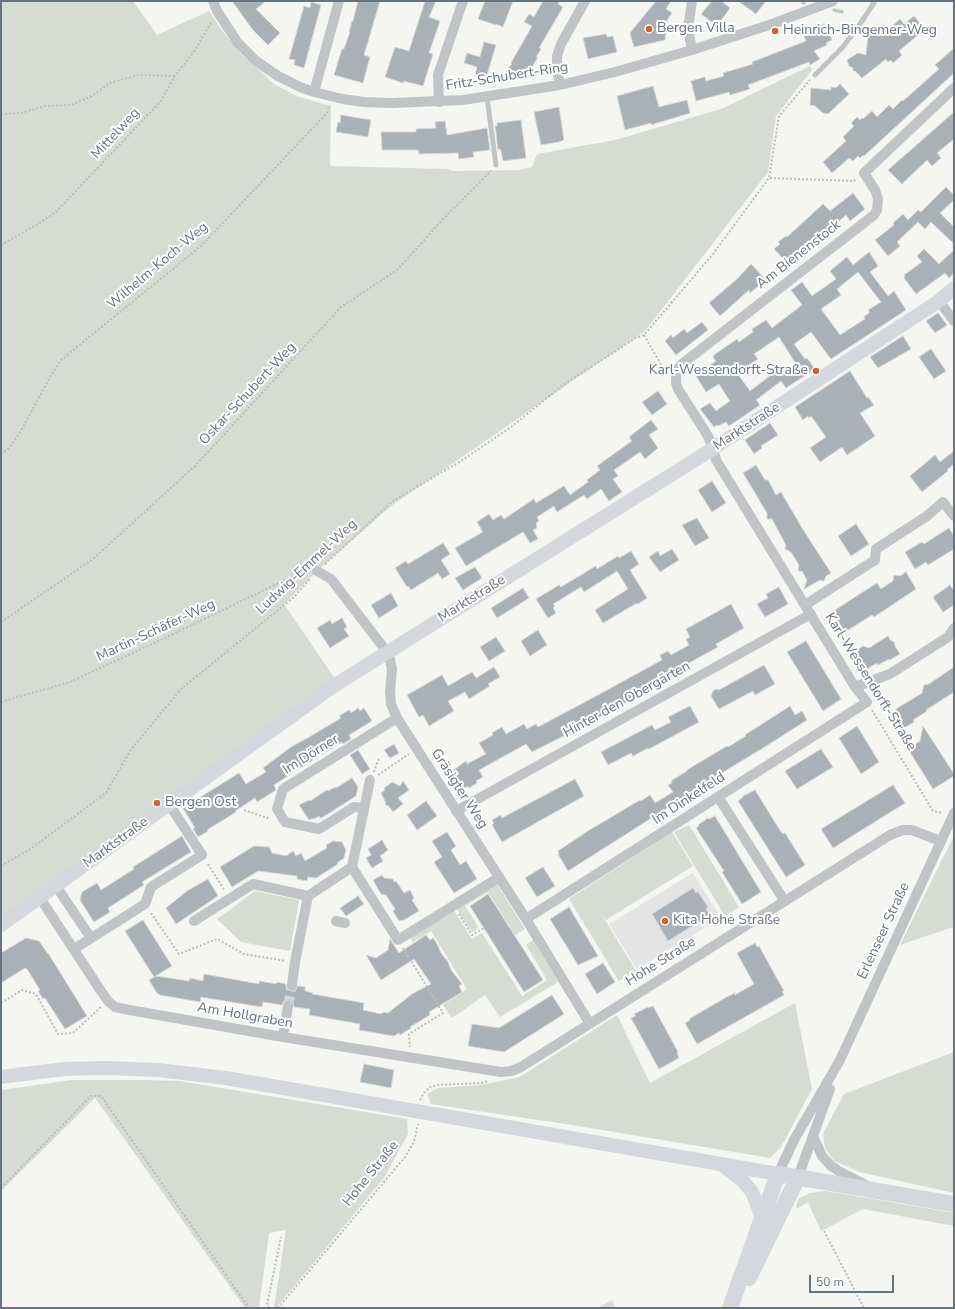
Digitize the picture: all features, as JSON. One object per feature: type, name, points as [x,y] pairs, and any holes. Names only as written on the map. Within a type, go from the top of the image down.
[{"type":"main road","points":[[730,1308],[778,1174],[954,1204]]},
{"type":"main road","points":[[735,1308],[798,1177]]},
{"type":"street","name":"Fritz-Schubert-Ring","points":[[213,1],[217,11],[238,43],[266,68],[290,82],[314,92],[364,102],[382,103],[439,102],[487,97],[560,85],[615,72],[692,50],[772,24],[833,1]]},
{"type":"street","points":[[314,92],[339,1]]},
{"type":"street","points":[[439,102],[438,75],[463,1]]},
{"type":"street","points":[[560,85],[557,70],[557,56],[561,44],[585,1]]},
{"type":"street","points":[[692,1],[688,28],[692,50]]},
{"type":"street","points":[[864,173],[954,88]]},
{"type":"street","name":"Am Bienenstock","points":[[676,376],[678,369],[682,364],[874,215],[877,210],[878,199],[875,190],[864,173]]},
{"type":"street","name":"Marktstraße","points":[[1,925],[332,687],[713,448],[939,301],[954,288]]},
{"type":"street","points":[[939,301],[954,321]]},
{"type":"street","points":[[676,376],[678,389],[708,436],[713,448]]},
{"type":"street","name":"Karl-Wessendorft-Straße","points":[[713,448],[716,460],[855,687],[867,702]]},
{"type":"street","points":[[805,605],[875,560],[876,549],[927,516],[943,502],[954,516]]},
{"type":"street","name":"Gräsigter Weg","points":[[317,571],[331,579],[387,652],[392,669],[390,692],[391,704],[397,718],[526,920],[590,1024]]},
{"type":"street","name":"Hinter den Obergärten","points":[[456,811],[811,614]]},
{"type":"street","points":[[855,687],[890,674],[948,637],[954,628]]},
{"type":"street","name":"Im Dinkelfeld","points":[[526,920],[867,702]]},
{"type":"street","name":"Im Dörner","points":[[278,811],[277,809],[283,789],[397,718]]},
{"type":"street","points":[[370,780],[352,867],[398,940],[498,878]]},
{"type":"street","points":[[718,797],[784,900]]},
{"type":"street","points":[[74,949],[145,904],[151,887],[202,855],[169,804]]},
{"type":"street","points":[[278,811],[285,822],[319,829],[354,806],[364,808]]},
{"type":"street","name":"Erlenseer Straße","points":[[798,1177],[840,1060],[953,814]]},
{"type":"street","name":"Hohe Straße","points":[[501,1072],[511,1071],[520,1067],[784,900],[890,835],[903,830],[912,830],[940,841]]},
{"type":"street","points":[[292,985],[308,896],[352,867]]},
{"type":"street","points":[[194,921],[253,884],[308,896]]},
{"type":"street","points":[[56,886],[91,938]]},
{"type":"street","points":[[40,898],[108,1001]]},
{"type":"street","name":"Am Hollgraben","points":[[108,1001],[124,1009],[283,1037],[409,1056],[501,1072]]},
{"type":"street","points":[[283,1037],[288,1006]]},
{"type":"street","name":"Erlenseer Straße","points":[[778,1174],[794,1140],[840,1060]]},
{"type":"street","points":[[1,1077],[64,1069],[104,1068],[158,1070],[226,1078],[778,1174]]},
{"type":"street","points":[[813,1136],[822,1156],[831,1166],[875,1190]]},
{"type":"street","points":[[720,1164],[742,1180],[752,1192],[762,1217]]},
{"type":"lane","points":[[815,75],[842,48],[874,3],[873,1]]},
{"type":"lane","points":[[487,97],[496,165]]},
{"type":"path","name":"Mittelweg","points":[[1,245],[56,212],[160,102],[175,76],[196,50],[217,11]]},
{"type":"path","points":[[1,115],[21,113],[45,106],[71,105],[90,97],[110,83],[138,75],[175,76]]},
{"type":"path","points":[[676,376],[666,373],[644,335],[713,254],[769,178],[779,116],[815,75]]},
{"type":"path","name":"Wilhelm-Koch-Weg","points":[[1,454],[9,448],[21,431],[50,377],[61,360],[201,246],[327,113],[333,96]]},
{"type":"path","name":"Oskar-Schubert-Weg","points":[[1,622],[93,559],[195,466],[341,307],[397,270],[446,216],[496,165]]},
{"type":"path","points":[[769,178],[854,181],[864,173]]},
{"type":"path","name":"Ludwig-Emmel-Weg","points":[[1,866],[32,848],[106,793],[130,751],[181,689],[294,597],[317,571],[393,501],[461,461],[510,427],[562,386],[636,338],[644,335]]},
{"type":"path","name":"Martin-Schäfer-Weg","points":[[1,702],[70,682],[289,578],[317,571]]},
{"type":"path","name":"Karl-Wessendorft-Straße","points":[[867,702],[933,811],[953,814]]},
{"type":"path","points":[[370,780],[417,749]]},
{"type":"path","points":[[370,780],[379,758]]},
{"type":"path","points":[[244,810],[267,818],[278,811]]},
{"type":"path","points":[[202,855],[230,898]]},
{"type":"path","points":[[145,904],[179,954],[217,939],[244,954],[295,962]]},
{"type":"path","points":[[454,905],[472,935],[484,928]]},
{"type":"path","points":[[398,940],[443,1013],[409,1034],[409,1056]]},
{"type":"path","points":[[1,1003],[22,990],[36,994],[58,1034],[73,1033],[108,1001]]},
{"type":"path","name":"Hohe Straße","points":[[278,1308],[405,1157],[414,1142],[420,1112],[420,1098],[430,1087],[444,1084],[481,1083]]},
{"type":"path","points":[[1,1188],[91,1096],[101,1096],[249,1308]]},
{"type":"path","points":[[824,1231],[864,1308]]},
{"type":"path","points":[[269,1308],[267,1305],[281,1237]]},
{"type":"shaded area","points":[[1,1],[133,1],[157,35],[209,11],[241,54],[274,84],[299,97],[331,106],[330,166],[447,169],[453,171],[519,170],[532,167],[537,154],[615,140],[721,109],[810,66],[812,70],[776,116],[768,172],[645,331],[391,506],[317,571],[284,604],[335,679],[1,925]]},
{"type":"shaded area","points":[[689,825],[739,907],[725,916],[674,832]]},
{"type":"shaded area","points":[[672,832],[693,866],[606,920],[600,912],[636,971],[619,981],[569,899]]},
{"type":"shaded area","points":[[954,836],[954,927],[900,945],[929,886]]},
{"type":"shaded area","name":"Kita Hohe Straße","points":[[693,873],[721,918],[637,969],[609,924]]},
{"type":"shaded area","points":[[495,881],[525,929],[515,935],[488,892],[465,906],[479,928],[472,932],[455,906]]},
{"type":"shaded area","points":[[255,891],[299,900],[290,951],[241,942],[217,919]]},
{"type":"shaded area","points":[[453,909],[472,939],[482,933],[522,996],[547,980],[526,945],[533,940],[558,982],[500,1017],[485,995],[452,1018],[443,1005],[467,989],[431,931],[413,942],[409,936]]},
{"type":"shaded area","points":[[795,1003],[812,1089],[781,1147],[770,1158],[572,1125],[431,1104],[427,1094],[438,1088],[481,1085],[520,1077],[617,1015],[650,1083]]},
{"type":"shaded area","points":[[954,1052],[954,1193],[860,1172],[834,1161],[825,1148],[823,1134],[844,1094]]},
{"type":"shaded area","points":[[72,1080],[179,1081],[407,1119],[408,1134],[384,1178],[276,1308],[274,1308],[286,1230],[269,1233],[259,1308],[245,1308],[95,1098],[1,1191],[1,1090]]},
{"type":"shaded area","points":[[826,1191],[954,1213],[954,1226],[863,1209],[821,1231],[808,1202],[796,1209],[798,1199],[810,1193]]},
{"type":"shaded area","points":[[612,1300],[616,1308],[597,1308]]},
{"type":"building","points":[[232,1],[266,1],[256,9],[280,33],[268,45],[253,30]]},
{"type":"building","points":[[358,1],[380,1],[364,55],[370,57],[363,83],[334,75],[342,49],[344,49],[350,32]]},
{"type":"building","points":[[425,1],[436,1],[429,17],[440,21],[429,53],[433,54],[423,86],[404,81],[403,83],[385,77],[395,47],[409,51]]},
{"type":"building","points":[[485,1],[513,1],[503,27],[478,19]]},
{"type":"building","points":[[543,1],[560,1],[558,4],[563,7],[539,48],[541,49],[536,57],[538,57],[529,72],[512,75],[506,71],[512,64],[511,63],[532,26],[524,22],[529,14],[534,17]]},
{"type":"building","name":"Bergen Villa","points":[[656,1],[671,1],[666,9],[672,13],[667,20],[665,40],[634,47],[630,33]]},
{"type":"building","points":[[712,1],[721,1],[730,8],[717,26],[701,14]]},
{"type":"building","points":[[738,1],[766,1],[756,14]]},
{"type":"building","points":[[311,2],[321,5],[304,68],[294,65],[295,60],[289,59],[304,6],[310,8]]},
{"type":"building","points":[[914,16],[925,29],[899,51],[902,55],[893,63],[891,60],[888,62],[886,59],[862,78],[855,71],[853,71],[853,68],[849,66],[847,60],[858,53],[866,55],[868,37],[880,28],[884,33],[900,19],[904,24]]},
{"type":"building","points":[[824,24],[832,40],[826,43],[827,45],[814,51],[820,59],[810,65],[809,62],[748,85],[750,89],[730,95],[729,92],[696,101],[691,81],[705,77],[706,81],[724,76],[723,73],[753,64],[752,62],[806,41],[803,34]]},
{"type":"building","points":[[606,34],[607,37],[613,36],[617,52],[588,59],[583,38]]},
{"type":"building","points":[[484,42],[496,45],[486,78],[475,74],[477,67],[464,63],[467,53],[480,57]]},
{"type":"building","points":[[954,48],[954,73],[864,156],[863,155],[860,158],[858,156],[853,161],[849,158],[832,173],[823,162],[846,141],[843,137],[854,126],[851,123],[857,117],[860,120],[862,118],[863,119],[872,111],[877,117],[889,105],[893,109],[939,69],[935,65]]},
{"type":"building","points":[[840,84],[849,94],[828,114],[823,113],[815,106],[810,105],[811,88],[831,90],[831,87],[836,88]]},
{"type":"building","points":[[653,86],[659,107],[687,100],[690,113],[651,125],[651,123],[625,130],[617,96]]},
{"type":"building","points":[[559,107],[564,140],[541,145],[534,112]]},
{"type":"building","points":[[954,112],[954,139],[937,153],[941,158],[932,166],[927,160],[902,184],[888,170]]},
{"type":"building","points":[[341,115],[371,120],[368,137],[336,132],[338,122],[340,123]]},
{"type":"building","points":[[521,120],[526,158],[503,161],[501,151],[498,149],[495,126],[497,126],[497,123]]},
{"type":"building","points":[[445,121],[447,135],[487,128],[490,150],[473,152],[474,157],[459,159],[458,153],[419,154],[418,150],[382,150],[381,132],[416,132],[416,129],[436,128],[435,122]]},
{"type":"building","points":[[946,187],[954,195],[954,200],[940,213],[954,227],[954,244],[931,222],[925,229],[918,222],[897,242],[900,246],[888,256],[875,240],[894,225],[893,223],[903,214],[908,220],[918,210],[921,212]]},
{"type":"building","points":[[853,193],[865,209],[850,221],[846,215],[788,264],[774,249],[780,244],[778,242],[786,236],[787,237],[823,204],[830,211]]},
{"type":"building","points":[[924,249],[939,264],[954,250],[954,273],[949,278],[945,273],[916,294],[904,278],[904,275],[922,262],[917,256]]},
{"type":"building","points":[[869,252],[878,266],[870,272],[888,296],[894,291],[906,310],[831,359],[811,332],[794,344],[805,359],[807,358],[815,369],[786,388],[781,381],[756,400],[760,405],[729,426],[726,422],[714,427],[700,409],[710,403],[716,411],[730,401],[719,384],[706,392],[696,376],[698,375],[697,374],[716,361],[713,357],[714,355],[737,339],[739,342],[753,332],[752,329],[766,320],[772,328],[802,305],[791,290],[802,282],[812,296],[836,279],[830,271],[847,257],[853,265]],"holes":[[[858,272],[881,302],[868,310],[870,312],[864,317],[865,319],[840,335],[821,309],[841,295],[837,289]],[[779,337],[796,364],[778,376],[775,372],[750,391],[737,373],[758,359],[754,354]]]},
{"type":"building","points":[[751,264],[766,280],[750,293],[749,290],[720,316],[709,303],[737,279]]},
{"type":"building","points":[[938,313],[947,325],[935,333],[926,321]]},
{"type":"building","points":[[702,322],[708,330],[676,355],[665,341],[671,335],[673,338],[684,329],[687,333]]},
{"type":"building","points":[[903,336],[911,349],[878,368],[870,357]]},
{"type":"building","points":[[931,349],[946,371],[934,379],[919,357]]},
{"type":"building","points":[[850,371],[867,398],[868,397],[874,405],[860,413],[875,436],[847,455],[842,447],[820,462],[810,448],[826,437],[811,416],[809,418],[808,416],[803,420],[795,407]]},
{"type":"building","points":[[658,391],[667,404],[652,415],[642,402]]},
{"type":"building","points":[[651,420],[658,429],[649,435],[658,448],[645,459],[640,452],[614,470],[618,476],[613,479],[622,492],[609,501],[601,489],[587,499],[584,495],[557,512],[554,506],[537,517],[539,521],[536,523],[537,528],[533,530],[538,539],[530,543],[523,532],[466,566],[455,548],[483,532],[477,522],[489,514],[493,520],[501,515],[504,519],[534,499],[536,503],[564,486],[570,495],[588,482],[587,480],[600,470],[597,466],[632,441],[629,437]]},
{"type":"building","points":[[770,423],[778,435],[761,446],[762,448],[754,454],[745,440]]},
{"type":"building","points":[[954,451],[954,464],[947,470],[948,471],[922,492],[910,476],[935,455],[940,462]]},
{"type":"building","points":[[756,465],[765,480],[768,480],[776,495],[781,492],[831,573],[826,576],[824,581],[820,580],[804,589],[807,580],[802,571],[798,571],[799,565],[791,552],[785,549],[786,545],[772,519],[767,519],[767,513],[743,473]]},
{"type":"building","points":[[712,481],[726,503],[712,512],[698,490]]},
{"type":"building","points":[[697,518],[709,538],[695,546],[682,525]]},
{"type":"building","points":[[856,524],[869,544],[851,556],[838,536]]},
{"type":"building","points":[[949,528],[954,536],[954,549],[928,565],[926,562],[915,569],[905,552],[922,542],[924,544]]},
{"type":"building","points":[[443,543],[450,554],[441,560],[450,574],[442,579],[438,573],[411,590],[408,586],[407,587],[395,568],[406,561],[408,564]]},
{"type":"building","points":[[672,549],[679,560],[660,572],[649,557],[658,551],[660,556]]},
{"type":"building","points":[[631,551],[639,564],[630,570],[647,598],[603,623],[595,610],[628,589],[617,571],[584,592],[581,587],[553,604],[555,606],[553,608],[556,613],[548,618],[536,599],[559,585],[561,587],[596,566],[597,569],[618,556],[619,558]]},
{"type":"building","points":[[475,567],[482,578],[463,590],[455,578]]},
{"type":"building","points":[[906,572],[916,589],[874,617],[872,615],[845,632],[832,612],[877,583],[881,589],[893,581],[894,575],[900,576]]},
{"type":"building","points":[[950,585],[954,591],[954,605],[943,612],[933,597]]},
{"type":"building","points":[[779,587],[788,604],[765,617],[757,604],[768,598],[766,594]]},
{"type":"building","points":[[523,588],[529,598],[497,618],[491,608]]},
{"type":"building","points":[[391,593],[398,606],[379,618],[371,605]]},
{"type":"building","points":[[731,604],[744,628],[716,644],[718,647],[687,664],[688,665],[684,668],[685,670],[585,725],[532,752],[526,744],[479,770],[483,777],[469,788],[468,786],[461,790],[451,772],[466,761],[467,764],[486,754],[479,743],[493,735],[492,733],[502,727],[506,734],[524,724],[527,729],[536,724],[538,727],[600,694],[662,660],[660,655],[668,651],[671,655],[689,645],[686,639],[690,637],[686,629]]},
{"type":"building","points":[[342,618],[347,627],[344,629],[349,636],[330,648],[317,628],[330,620],[332,624]]},
{"type":"building","points":[[538,630],[547,645],[530,656],[521,641]]},
{"type":"building","points":[[888,636],[890,640],[894,642],[900,654],[878,665],[877,663],[865,670],[856,655],[857,650],[863,646],[869,648]]},
{"type":"building","points":[[496,637],[505,651],[489,661],[480,647]]},
{"type":"building","points":[[806,641],[841,699],[823,711],[787,652]]},
{"type":"building","points":[[764,665],[775,684],[755,695],[753,691],[719,709],[711,696],[713,691],[716,689],[719,690]]},
{"type":"building","points":[[494,667],[500,677],[488,684],[490,686],[469,699],[465,692],[448,701],[454,711],[429,726],[423,715],[419,717],[407,695],[442,675],[448,686],[472,672],[476,678]]},
{"type":"building","points":[[954,667],[954,692],[926,710],[927,711],[913,720],[914,722],[901,730],[900,727],[897,729],[890,718],[895,715],[896,709],[922,693],[924,685],[929,684]]},
{"type":"building","points":[[690,706],[699,722],[649,749],[648,748],[633,756],[631,753],[608,765],[601,752],[652,725],[655,730],[671,722],[668,717]]},
{"type":"building","points":[[790,706],[795,715],[802,711],[807,720],[568,871],[558,854],[558,851],[640,800],[641,801],[650,795],[655,803],[673,792],[668,785],[672,783],[671,781],[727,746],[728,747],[746,736],[745,735]]},
{"type":"building","points":[[358,708],[360,711],[364,708],[372,721],[349,735],[351,739],[343,744],[342,742],[303,766],[274,785],[276,790],[257,802],[255,798],[198,837],[193,829],[195,828],[183,808],[239,773],[246,784],[266,772],[263,768],[291,747],[341,718],[339,716],[349,710],[351,713]]},
{"type":"building","points":[[857,726],[879,762],[861,774],[839,738]]},
{"type":"building","points":[[923,726],[954,774],[954,776],[933,789],[908,749],[920,741]]},
{"type":"building","points":[[394,744],[399,753],[390,758],[384,750]]},
{"type":"building","points":[[821,749],[833,767],[797,789],[785,771]]},
{"type":"building","points":[[358,750],[370,769],[362,774],[350,755]]},
{"type":"building","points":[[352,778],[358,787],[356,796],[323,817],[320,818],[319,816],[309,820],[299,805],[309,800],[310,801],[327,790],[336,788]]},
{"type":"building","points":[[575,779],[584,796],[502,842],[492,825],[494,823],[492,820],[501,815],[502,818]]},
{"type":"building","points":[[403,781],[409,790],[398,798],[403,804],[393,812],[388,805],[387,806],[385,804],[386,803],[381,793],[385,790],[384,788],[392,782],[400,786]]},
{"type":"building","points":[[893,785],[905,803],[833,848],[821,829]]},
{"type":"building","points":[[755,790],[781,832],[783,834],[785,833],[805,865],[786,877],[738,801],[744,795]]},
{"type":"building","points":[[426,801],[437,816],[417,830],[407,815]]},
{"type":"building","points":[[715,816],[761,892],[742,904],[722,872],[724,871],[696,828],[708,818],[709,819]]},
{"type":"building","points":[[447,832],[456,846],[451,850],[460,865],[466,861],[477,879],[454,893],[434,862],[442,857],[432,841]]},
{"type":"building","points":[[182,836],[191,852],[142,882],[144,885],[108,908],[110,912],[94,922],[80,900],[82,892],[97,883],[101,890],[134,869],[133,867]]},
{"type":"building","points":[[382,840],[388,850],[380,856],[383,861],[372,868],[366,858],[371,855],[368,849]]},
{"type":"building","points":[[333,841],[342,842],[346,850],[344,858],[337,863],[338,864],[316,878],[308,877],[307,881],[297,879],[297,876],[258,871],[232,887],[220,867],[254,846],[269,847],[272,853],[286,856],[293,851],[296,856],[301,853],[305,861],[327,848],[326,845]]},
{"type":"building","points":[[543,867],[555,886],[537,897],[525,878]]},
{"type":"building","points":[[382,875],[384,878],[393,879],[394,882],[396,881],[404,893],[410,890],[414,898],[412,900],[419,911],[402,921],[399,921],[393,911],[395,909],[386,895],[381,894],[373,880]]},
{"type":"building","points":[[208,879],[218,896],[176,924],[166,908],[187,891]]},
{"type":"building","points":[[693,888],[696,893],[698,892],[708,907],[706,909],[710,915],[668,941],[652,914]]},
{"type":"building","points":[[488,894],[543,980],[524,992],[470,906]]},
{"type":"building","points":[[358,896],[364,904],[346,916],[340,908]]},
{"type":"building","points":[[569,907],[598,956],[578,965],[550,919]]},
{"type":"building","points":[[143,920],[172,966],[154,977],[125,931]]},
{"type":"building","points":[[426,935],[430,940],[433,938],[437,944],[451,970],[462,984],[459,986],[462,992],[429,1012],[430,1015],[410,1027],[411,1028],[400,1035],[399,1033],[394,1036],[359,1030],[360,1024],[309,1015],[310,1009],[294,1007],[292,1001],[289,1000],[283,1002],[282,1005],[263,1002],[262,1007],[201,997],[200,1002],[160,995],[157,993],[149,980],[156,976],[189,981],[190,978],[203,981],[204,974],[259,984],[259,981],[276,984],[277,982],[286,984],[286,988],[291,991],[295,991],[298,986],[305,987],[305,991],[313,993],[312,994],[364,1003],[363,1010],[381,1014],[384,1012],[388,1013],[412,994],[431,984],[414,959],[381,980],[366,955],[376,958],[388,950],[390,939],[399,953]]},
{"type":"building","points":[[26,938],[39,941],[87,1016],[65,1029],[45,998],[43,999],[38,991],[40,990],[25,968],[1,983],[1,953]]},
{"type":"building","points":[[755,943],[757,947],[759,946],[784,991],[782,991],[784,995],[697,1044],[685,1023],[690,1020],[689,1019],[725,998],[735,993],[735,995],[754,984],[737,953]]},
{"type":"building","points":[[603,963],[615,982],[597,994],[585,974]]},
{"type":"building","points":[[552,995],[564,1014],[504,1052],[468,1046],[472,1024],[499,1028]]},
{"type":"building","points":[[653,1006],[678,1052],[679,1058],[659,1069],[631,1018],[636,1016],[634,1014]]},
{"type":"building","points":[[364,1064],[394,1070],[391,1088],[360,1082]]},
{"type":"waterway","points":[[834,10],[842,12]]},
{"type":"tunnel","points":[[288,1006],[292,985]]},
{"type":"place","name":"Bergen Villa","points":[[649,29]]},
{"type":"place","name":"Heinrich-Bingemer-Weg","points":[[775,31]]},
{"type":"place","name":"Karl-Wessendorft-Straße","points":[[816,371]]},
{"type":"place","name":"Bergen Ost","points":[[157,803]]},
{"type":"place","name":"Kita Hohe Straße","points":[[665,921]]}]
